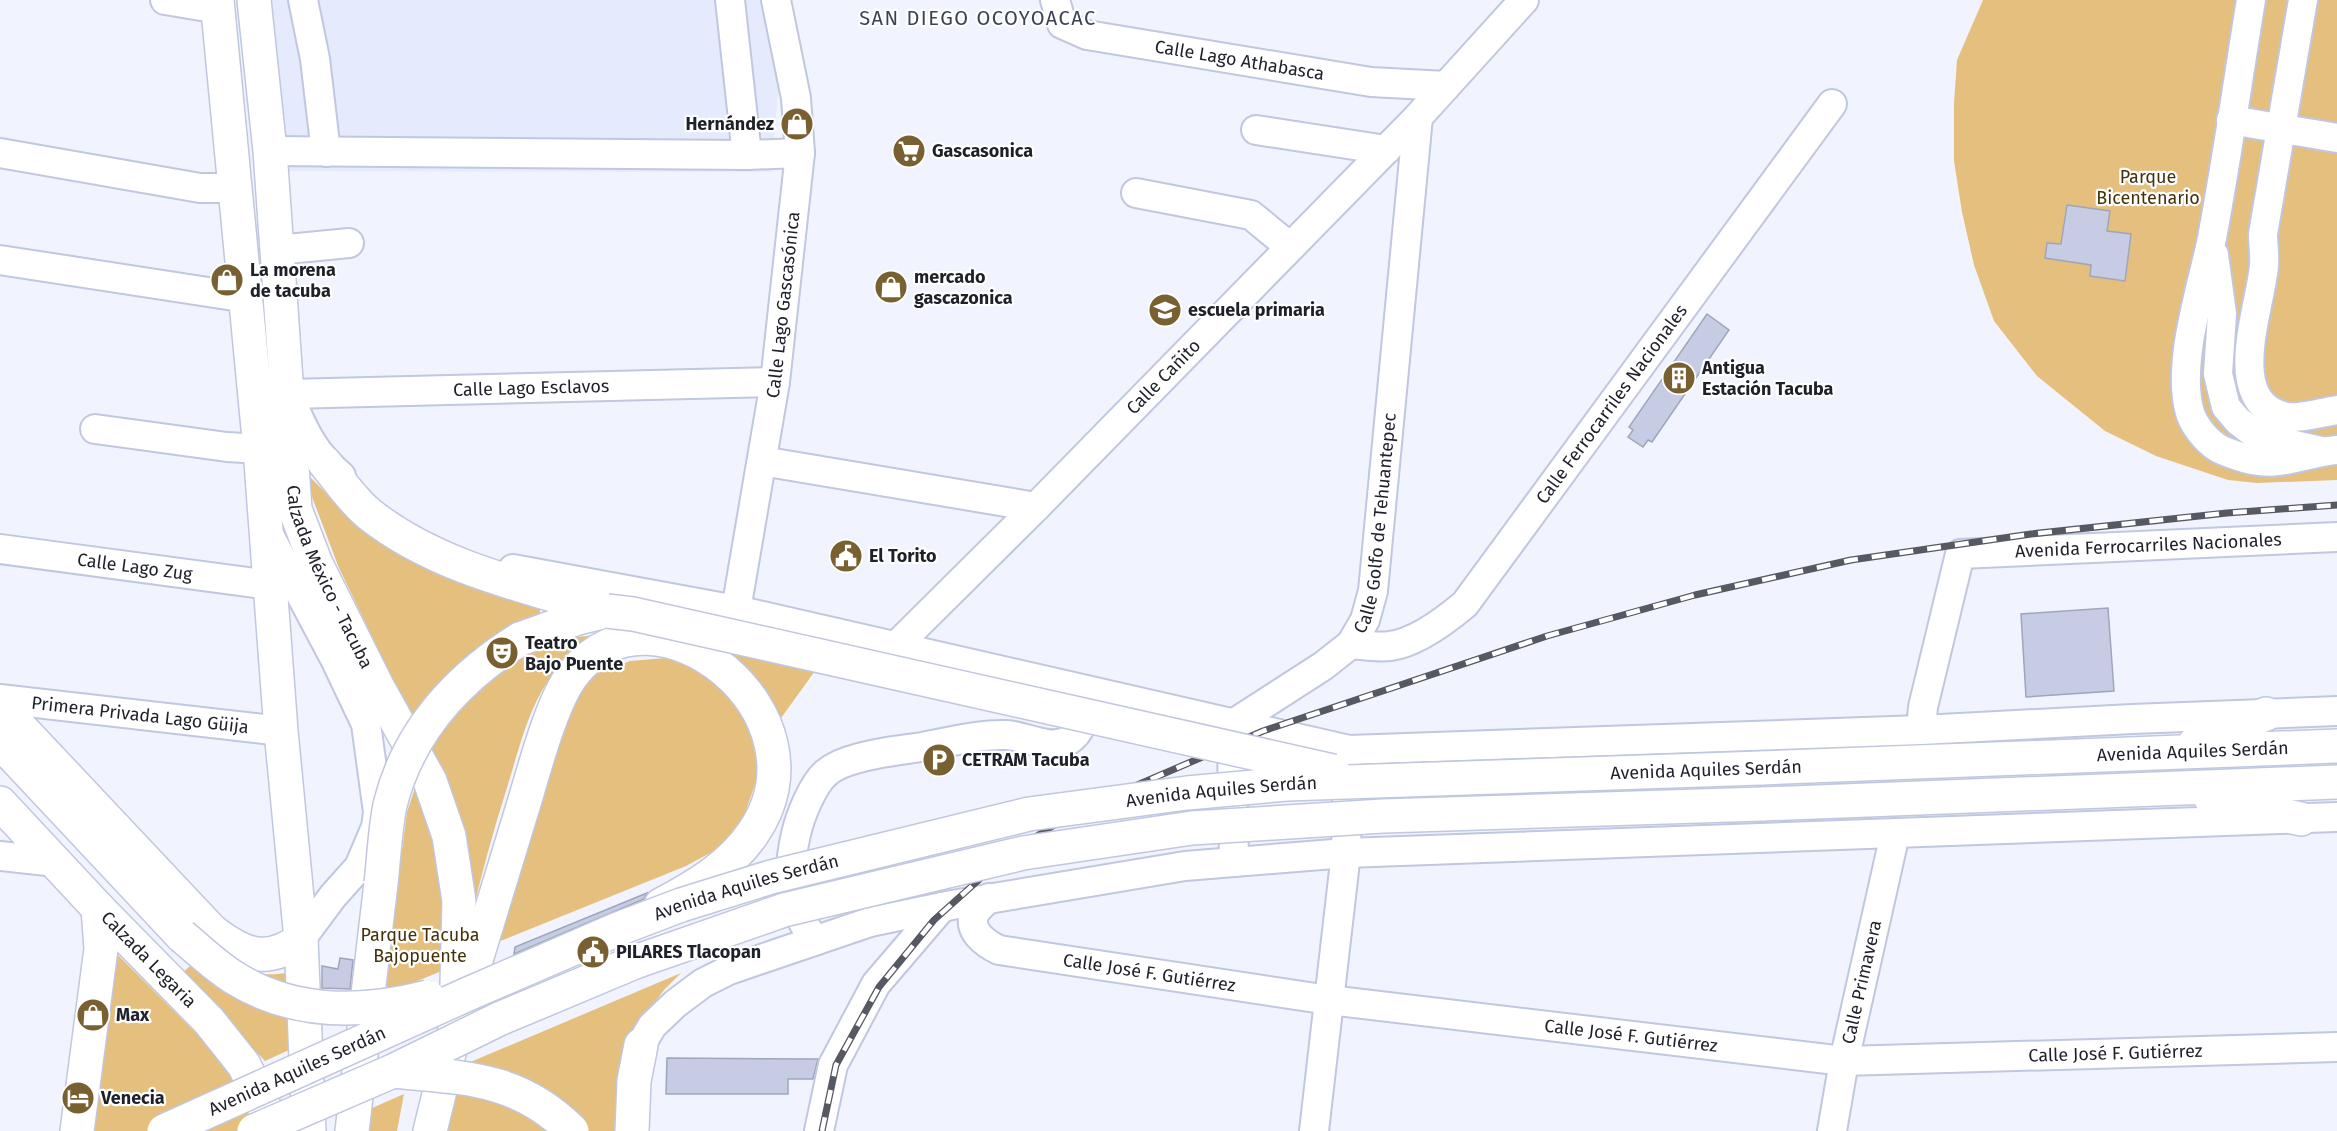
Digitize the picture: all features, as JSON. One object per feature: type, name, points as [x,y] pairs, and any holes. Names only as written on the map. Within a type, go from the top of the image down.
[{"type":"main road","name":"Calzada México - Tacuba","points":[[254,0],[270,151],[296,509],[316,564],[377,686],[430,781],[449,836],[459,901],[456,1026],[430,1131]]},
{"type":"main road","name":"Calzada México - Tacuba","points":[[218,4],[247,298],[281,731],[301,939],[309,1131]]},
{"type":"main road","points":[[324,462],[368,513],[423,550],[468,568],[607,611],[645,616],[1382,782]]},
{"type":"main road","points":[[352,1131],[390,805],[405,763],[429,721],[464,680],[490,658],[520,639],[578,618],[607,611]]},
{"type":"main road","points":[[456,1026],[530,784],[552,718],[572,676],[590,658],[617,644],[632,640],[654,640],[693,651],[726,670],[741,684],[768,729],[774,759],[772,793],[761,821],[744,844],[722,867],[618,929]]},
{"type":"main road","points":[[0,706],[212,931],[232,946],[252,954],[269,955],[286,949],[301,939]]},
{"type":"main road","points":[[2174,752],[2266,714]]},
{"type":"main road","points":[[1,743],[182,936],[219,967],[258,991],[302,1005],[362,1009],[400,1004],[497,981]]},
{"type":"main road","name":"Avenida Aquiles Serdán","points":[[165,1131],[497,981],[618,929],[681,905],[771,877],[1029,814],[1198,792],[1287,784],[2337,746]]},
{"type":"main road","name":"Avenida Aquiles Serdán","points":[[254,1131],[393,1071],[499,1019],[635,962],[784,910],[1023,853],[1192,828],[1359,817],[2337,783]]},
{"type":"main road","points":[[2169,789],[2301,819]]},
{"type":"main road","name":"Calzada Legaria","points":[[0,803],[98,908],[209,1021],[244,1065],[276,1131]]},
{"type":"main road","points":[[74,1130],[101,950],[98,908]]},
{"type":"main road","points":[[165,977],[212,931]]},
{"type":"main road","points":[[632,1131],[634,1081],[641,1045]]},
{"type":"main road","points":[[393,1071],[471,1080],[501,1086],[542,1105],[573,1131]]},
{"type":"street","points":[[165,0],[218,4]]},
{"type":"street","points":[[303,0],[315,59],[327,152]]},
{"type":"street","points":[[730,0],[747,154]]},
{"type":"street","name":"Calle Lago Gascasónica","points":[[736,610],[775,382],[800,153],[796,98],[776,0]]},
{"type":"street","name":"Calle Lago Athabasca","points":[[1055,0],[1062,24],[1087,35],[1371,82],[1446,86]]},
{"type":"street","name":"Calle Cañito","points":[[897,645],[1036,507],[1386,150],[1524,0]]},
{"type":"street","points":[[2252,0],[2211,240],[2197,300],[2186,372],[2189,410],[2202,434],[2219,448],[2252,461],[2281,463],[2330,451]]},
{"type":"street","points":[[2303,0],[2263,234],[2264,264],[2249,361],[2249,379],[2253,392],[2262,404],[2275,413],[2289,417],[2337,410]]},
{"type":"street","name":"Calle Ferrocarriles Nacionales","points":[[1351,644],[1391,646],[1430,630],[1465,604],[1832,104]]},
{"type":"street","name":"Calle Golfo de Tehuantepec","points":[[1233,724],[1323,666],[1351,644],[1365,620],[1373,591],[1418,117]]},
{"type":"street","points":[[2231,120],[2281,129],[2336,133]]},
{"type":"street","points":[[1256,130],[1386,150]]},
{"type":"street","points":[[270,151],[800,153]]},
{"type":"street","points":[[0,153],[200,188],[235,188]]},
{"type":"street","points":[[1136,193],[1251,215],[1268,226],[1290,247]]},
{"type":"street","points":[[2211,240],[2222,314],[2218,374],[2226,406],[2238,421],[2259,437],[2330,451]]},
{"type":"street","points":[[277,250],[349,243]]},
{"type":"street","points":[[0,260],[247,298]]},
{"type":"street","points":[[2186,372],[2218,374]]},
{"type":"street","name":"Calle Lago Esclavos","points":[[288,394],[775,382]]},
{"type":"street","name":"Avenida Aquiles Serdán","points":[[288,394],[308,441],[324,462],[405,528],[486,563],[539,575],[736,610],[1348,750],[1921,730],[2337,711]]},
{"type":"street","points":[[95,429],[227,447],[260,449]]},
{"type":"street","points":[[762,460],[1036,507]]},
{"type":"street","points":[[267,530],[336,661],[366,724],[378,812],[376,826],[359,867],[333,896],[301,939]]},
{"type":"street","name":"Avenida Ferrocarriles Nacionales","points":[[1921,730],[1923,707],[1960,554],[2337,537]]},
{"type":"street","name":"Calle Lago Zug","points":[[0,549],[270,585]]},
{"type":"street","points":[[815,941],[804,925],[795,905],[790,886],[791,858],[796,830],[815,784],[825,774],[836,766],[859,758],[985,735],[1011,735],[1053,744],[1064,743],[1072,738],[1082,723],[1095,692]]},
{"type":"street","name":"Primera Privada Lago Güija","points":[[0,699],[281,731]]},
{"type":"street","points":[[1233,724],[1234,862]]},
{"type":"street","points":[[1314,1131],[1346,853],[1348,750]]},
{"type":"street","points":[[641,1045],[652,1026],[675,1004],[703,983],[729,970],[870,922],[989,898],[1185,866],[1346,853],[2337,818]]},
{"type":"street","name":"Calle Primavera","points":[[1832,1131],[1845,1061],[1895,834]]},
{"type":"street","points":[[0,856],[56,862]]},
{"type":"street","name":"Calle José F. Gutiérrez","points":[[989,898],[976,912],[973,921],[976,933],[986,944],[999,950],[1329,1000],[1845,1061],[2337,1047]]},
{"type":"street","points":[[819,1131],[833,1065],[876,984],[942,908]]},
{"type":"shaded area","points":[[265,0],[761,0],[779,83],[771,172],[283,171]]},
{"type":"green space","name":"Parque Bicentenario","points":[[1983,0],[2337,0],[2337,480],[2257,483],[2228,480],[2156,456],[2105,431],[2037,376],[1994,321],[1974,265],[1954,161],[1957,60]]},
{"type":"green space","points":[[301,468],[361,528],[418,563],[542,601],[538,620],[557,639],[618,633],[562,664],[535,704],[498,816],[470,923],[431,759],[339,568]]},
{"type":"green space","points":[[701,617],[833,646],[758,750],[756,782],[745,813],[731,835],[712,852],[686,866],[493,944],[574,695],[597,673],[630,661],[666,658]]},
{"type":"green space","name":"Parque Tacuba Bajopuente","points":[[416,785],[432,831],[445,884],[449,968],[405,986],[384,990],[407,812]]},
{"type":"green space","points":[[208,950],[245,971],[263,974],[287,973],[291,1049],[265,1061],[181,974]]},
{"type":"green space","points":[[114,951],[222,1059],[250,1107],[259,1131],[94,1131]]},
{"type":"green space","points":[[681,973],[664,990],[647,1013],[617,1131],[448,1131],[461,1066]]},
{"type":"green space","points":[[404,1094],[397,1131],[361,1131],[363,1112]]},
{"type":"building","points":[[2067,205],[2110,211],[2107,231],[2131,234],[2125,281],[2090,276],[2091,265],[2045,258],[2047,243],[2061,244]]},
{"type":"building","name":"Antigua Estación Tacuba","points":[[1707,314],[1729,330],[1652,442],[1648,440],[1643,447],[1628,437],[1633,430],[1629,427]]},
{"type":"building","points":[[2108,608],[2114,691],[2026,697],[2021,614]]},
{"type":"building","points":[[647,893],[644,899],[514,954],[515,947]]},
{"type":"building","points":[[340,958],[353,960],[350,989],[322,988],[322,966],[338,969]]},
{"type":"building","points":[[667,1058],[818,1059],[813,1079],[788,1079],[788,1094],[666,1094]]},
{"type":"railway","points":[[822,1131],[836,1065],[879,987],[934,920],[1001,860],[1072,813],[1263,731],[1547,636],[1695,595],[1851,560],[2031,534],[2227,513],[2337,505]]},
{"type":"place","name":"Hernández","points":[[797,124]]},
{"type":"place","name":"Gascasonica","points":[[909,151]]},
{"type":"place","name":"La morena de tacuba","points":[[227,280]]},
{"type":"place","name":"mercado gascazonica","points":[[891,287]]},
{"type":"place","name":"escuela primaria","points":[[1165,310]]},
{"type":"place","name":"Antigua Estación Tacuba","points":[[1679,378]]},
{"type":"place","name":"El Torito","points":[[846,556]]},
{"type":"place","name":"Teatro Bajo Puente","points":[[502,653]]},
{"type":"place","name":"CETRAM Tacuba","points":[[939,760]]},
{"type":"place","name":"PILARES Tlacopan","points":[[593,952]]},
{"type":"place","name":"Max","points":[[93,1015]]},
{"type":"place","name":"Venecia","points":[[78,1098]]},
{"type":"district","name":"SAN DIEGO OCOYOACAC","points":[[978,18]]}]
